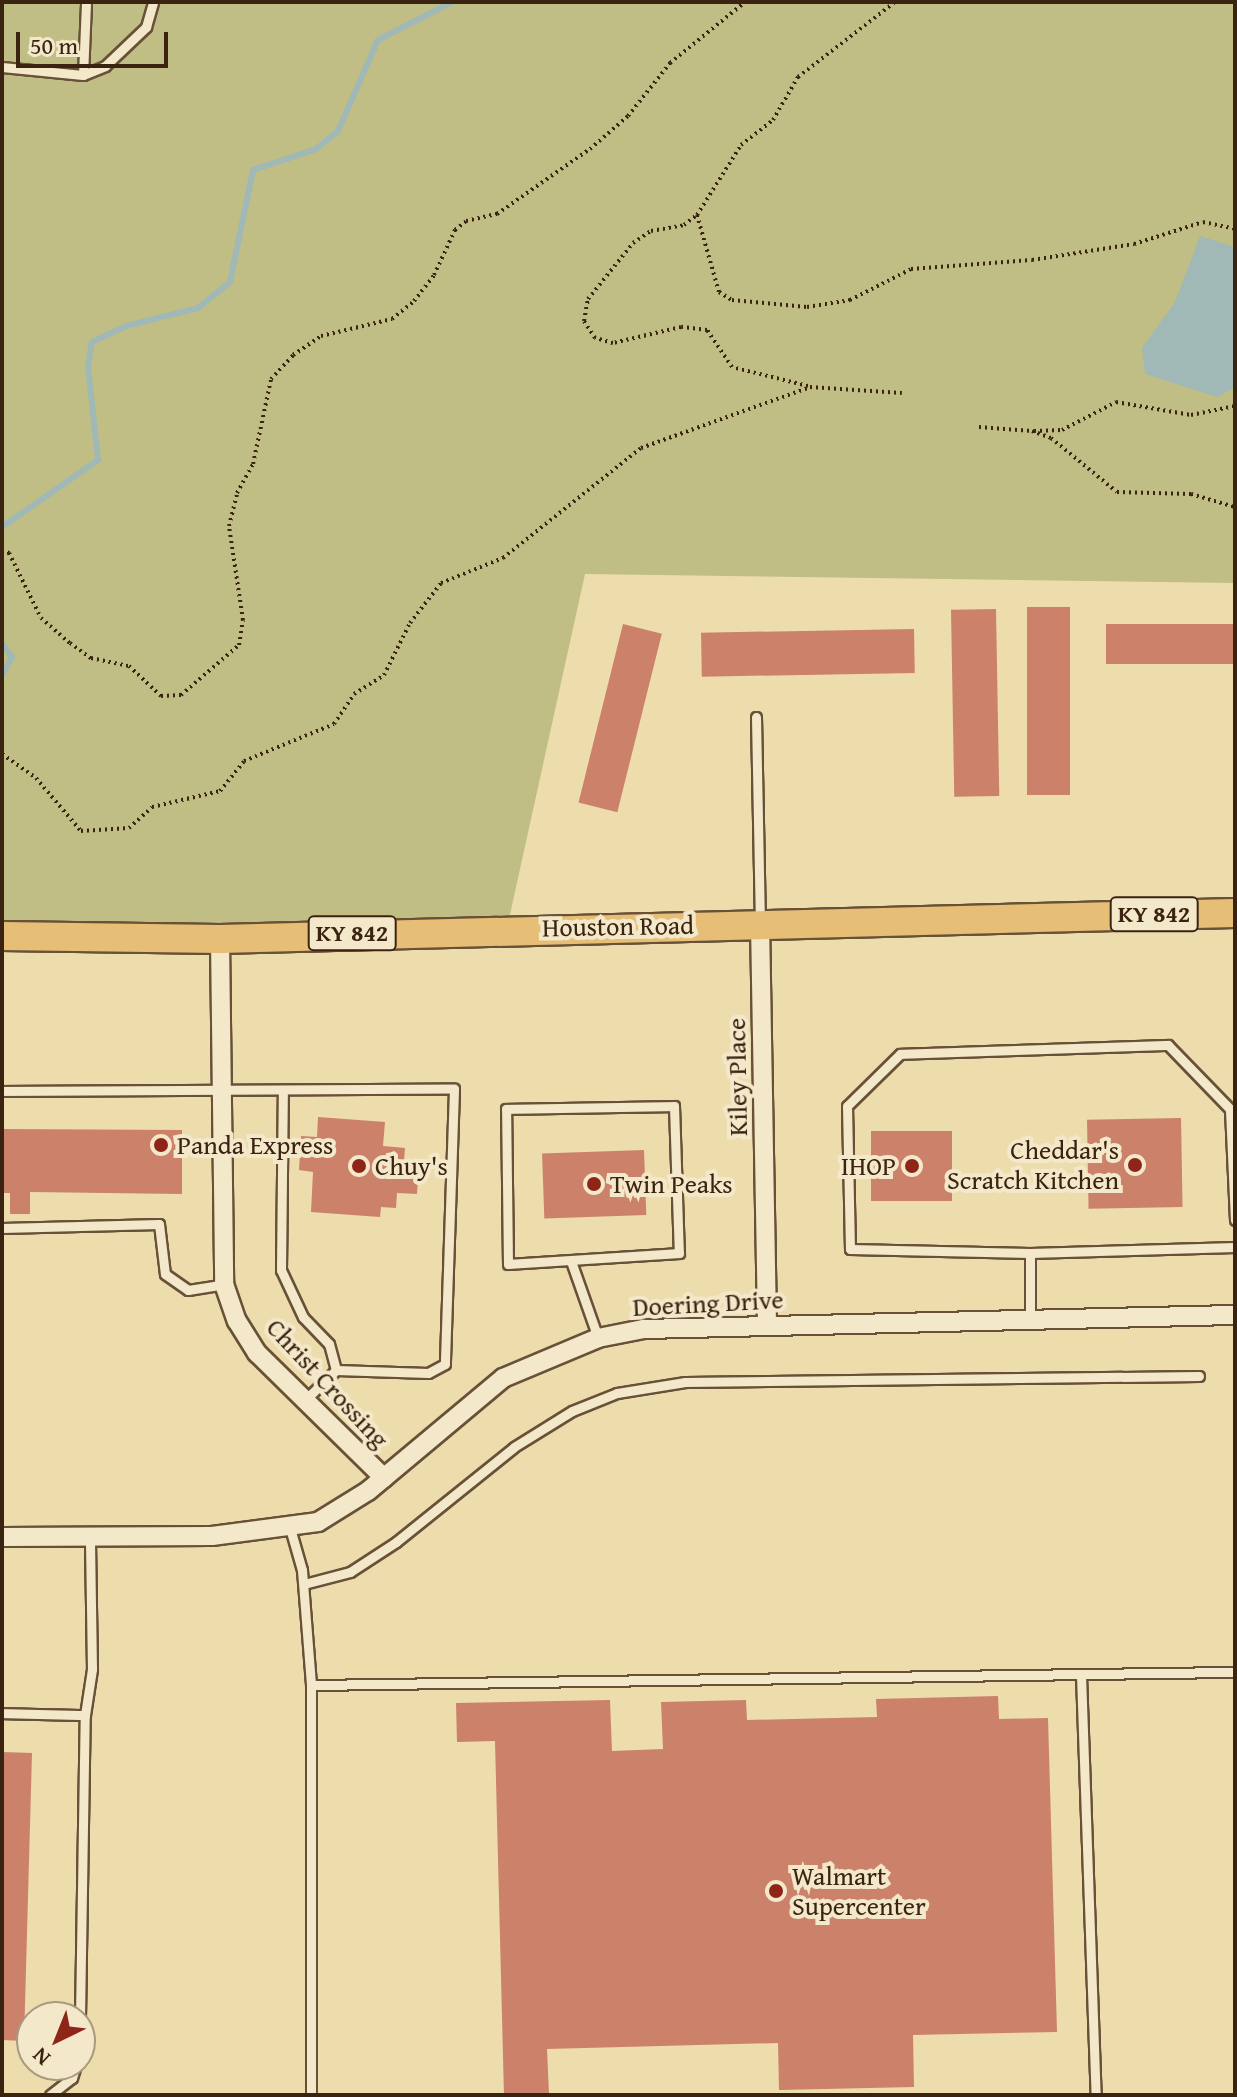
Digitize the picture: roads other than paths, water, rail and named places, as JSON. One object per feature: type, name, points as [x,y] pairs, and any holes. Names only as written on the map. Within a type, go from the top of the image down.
[{"type":"main road","name":"Houston Road","points":[[2,936],[220,939],[1235,913]]},
{"type":"street","name":"Kiley Place","points":[[760,923],[767,1326]]},
{"type":"street","name":"Christ Crossing","points":[[220,939],[224,1284],[237,1321],[257,1353],[303,1402],[384,1478]]},
{"type":"street","name":"Doering Drive","points":[[2,1537],[212,1536],[318,1522],[384,1478],[485,1390],[545,1357],[598,1338],[644,1329],[1235,1315]]},
{"type":"lane","points":[[83,75],[86,2]]},
{"type":"lane","points":[[2,67],[83,75],[131,46],[146,27],[153,2]]},
{"type":"lane","points":[[756,717],[760,923]]},
{"type":"lane","points":[[1235,1220],[1230,1109],[1168,1045],[900,1054],[847,1106],[850,1249],[1030,1253],[1235,1247]]},
{"type":"lane","points":[[2,1091],[454,1089],[445,1364],[428,1373],[336,1370],[303,1402]]},
{"type":"lane","points":[[283,1090],[281,1270],[303,1317],[329,1344],[336,1370]]},
{"type":"lane","points":[[674,1106],[679,1253],[572,1264],[508,1264],[506,1109],[674,1106]]},
{"type":"lane","points":[[2,1228],[159,1224],[165,1274],[188,1290],[224,1284]]},
{"type":"lane","points":[[1030,1253],[1030,1320]]},
{"type":"lane","points":[[572,1264],[598,1338]]},
{"type":"lane","points":[[304,1584],[350,1572],[396,1542],[514,1447],[572,1411],[617,1393],[685,1382],[1199,1376]]},
{"type":"lane","points":[[290,1528],[304,1584],[311,1685],[311,2095]]},
{"type":"lane","points":[[80,2001],[85,1715],[92,1669],[90,1537]]},
{"type":"lane","points":[[311,1685],[1235,1672]]},
{"type":"lane","points":[[1081,1675],[1096,2095]]},
{"type":"lane","points":[[2,1713],[85,1715]]},
{"type":"lane","points":[[50,2095],[68,2081]]},
{"type":"water","points":[[1200,236],[1235,247],[1235,387],[1217,397],[1145,374],[1142,348],[1175,302]]},
{"type":"waterway","points":[[2,527],[98,460],[88,366],[92,342],[126,326],[198,308],[230,282],[253,170],[316,149],[338,131],[378,40],[452,2]]},
{"type":"waterway","points":[[2,644],[12,657],[2,675]]},
{"type":"place","name":"Panda Express","points":[[161,1145]]},
{"type":"place","name":"Cheddar's Scratch Kitchen","points":[[1135,1165]]},
{"type":"place","name":"Chuy's","points":[[359,1166]]},
{"type":"place","name":"IHOP","points":[[912,1166]]},
{"type":"place","name":"Twin Peaks","points":[[594,1184]]},
{"type":"place","name":"Walmart Supercenter","points":[[776,1891]]}]
